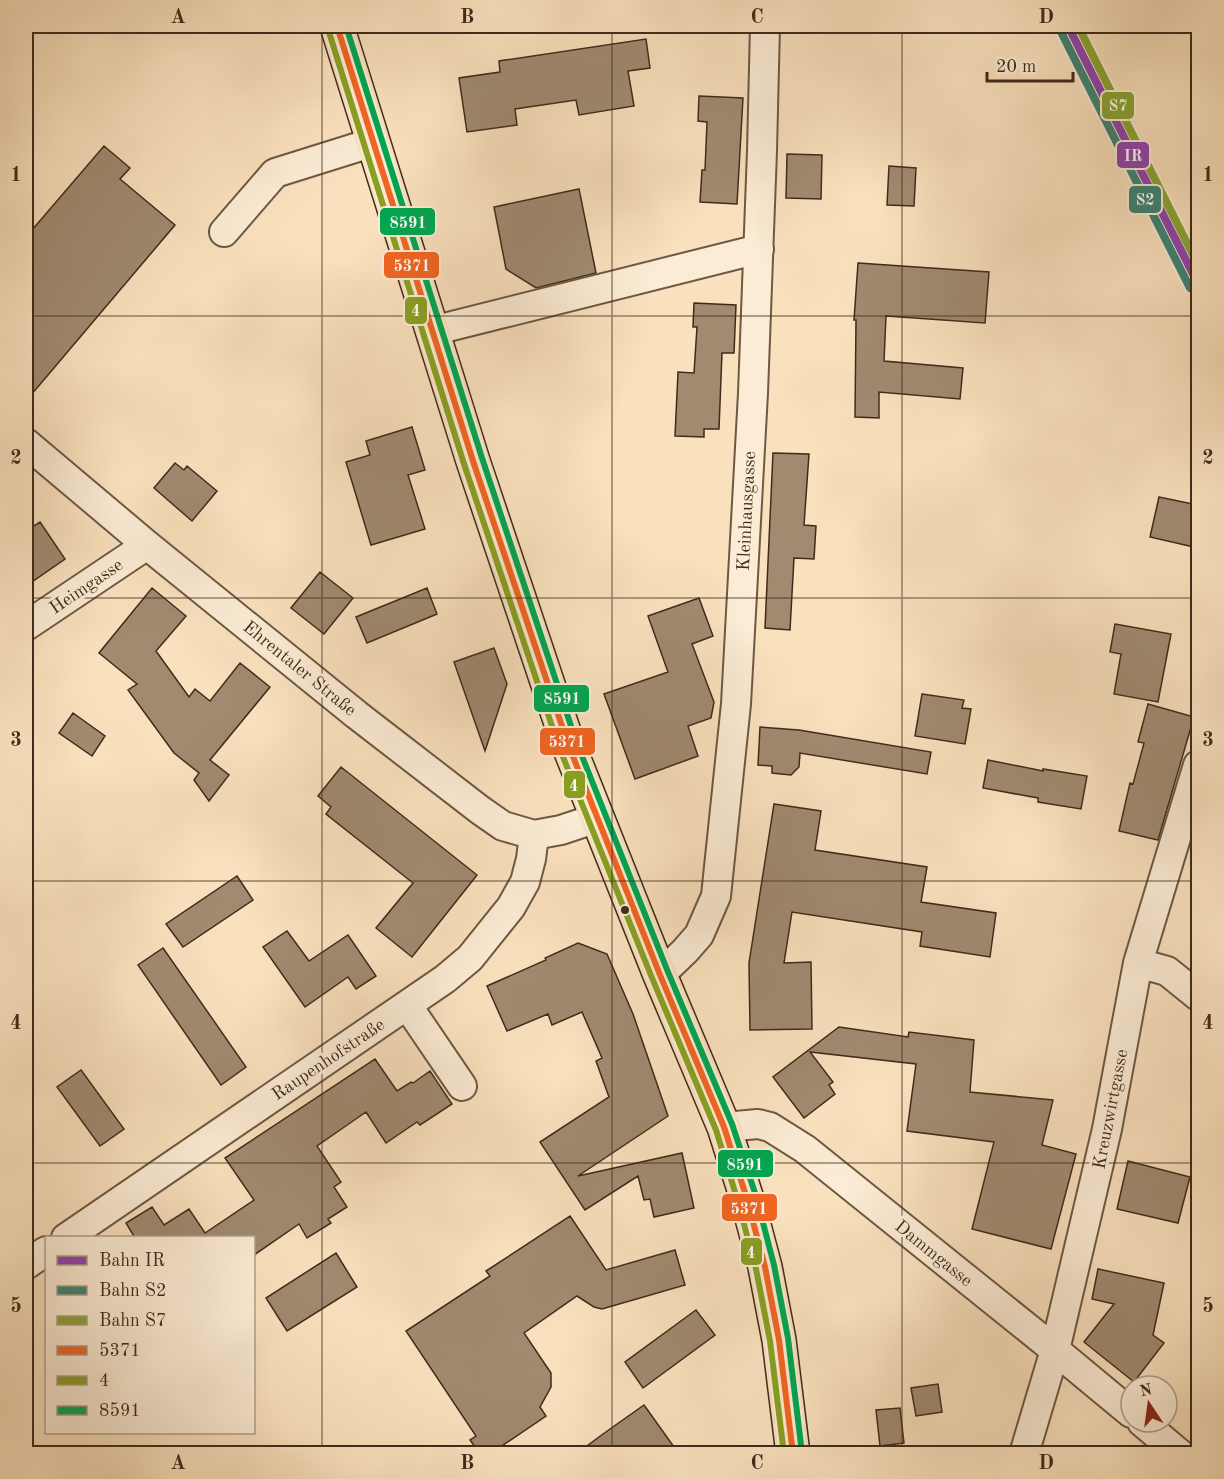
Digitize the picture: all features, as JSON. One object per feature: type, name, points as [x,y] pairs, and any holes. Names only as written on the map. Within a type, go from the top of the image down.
[{"type":"main road","points":[[337,26],[473,461],[568,744],[660,975],[724,1127],[747,1199],[765,1267],[779,1340],[792,1454]]},
{"type":"street","name":"Kleinhausgasse","points":[[660,975],[699,935],[716,896],[736,704],[753,393],[765,26]]},
{"type":"street","points":[[224,232],[275,173],[374,142]]},
{"type":"street","points":[[432,331],[759,249]]},
{"type":"street","name":"Ehrentaler Straße","points":[[26,443],[147,545],[357,715],[503,826],[534,835],[561,830],[597,818]]},
{"type":"street","name":"Heimgasse","points":[[26,626],[147,545]]},
{"type":"street","name":"Kreuzwirtgasse","points":[[1024,1454],[1055,1350],[1107,1129],[1138,963],[1198,765]]},
{"type":"street","name":"Raupenhofstraße","points":[[69,1236],[445,979],[470,958],[511,907],[525,882],[534,835]]},
{"type":"street","points":[[1138,963],[1167,971],[1198,996]]},
{"type":"street","points":[[407,1005],[462,1086]]},
{"type":"street","name":"Dammgasse","points":[[724,1127],[758,1124],[770,1127],[805,1149],[1119,1403]]},
{"type":"street","points":[[26,1265],[45,1252]]},
{"type":"street","points":[[1156,1434],[1180,1454]]},
{"type":"building","points":[[646,39],[650,68],[628,71],[634,106],[579,115],[576,100],[515,109],[517,125],[467,132],[459,78],[500,72],[499,61]]},
{"type":"building","points":[[699,96],[743,98],[737,204],[700,202],[702,170],[705,170],[707,122],[698,121]]},
{"type":"building","points":[[104,146],[130,168],[120,179],[175,225],[26,401],[26,237]]},
{"type":"building","points":[[787,154],[822,155],[821,199],[786,198]]},
{"type":"building","points":[[889,166],[916,168],[914,206],[887,205]]},
{"type":"building","points":[[579,189],[596,273],[536,288],[506,269],[494,207]]},
{"type":"building","points":[[858,263],[989,272],[985,323],[886,316],[884,361],[963,368],[960,399],[879,392],[879,418],[855,417],[856,320],[854,320]]},
{"type":"building","points":[[694,303],[736,305],[734,353],[722,353],[719,429],[704,429],[704,437],[675,436],[678,372],[694,373],[697,327],[693,327]]},
{"type":"building","points":[[412,427],[425,470],[408,475],[425,529],[371,545],[346,462],[370,455],[366,441]]},
{"type":"building","points":[[773,453],[809,454],[804,525],[816,526],[814,559],[794,558],[790,630],[765,628]]},
{"type":"building","points":[[175,463],[184,470],[187,466],[217,491],[192,521],[154,488]]},
{"type":"building","points":[[1159,497],[1198,505],[1198,548],[1150,537]]},
{"type":"building","points":[[40,522],[65,559],[26,586],[26,531]]},
{"type":"building","points":[[320,572],[353,598],[324,634],[291,608]]},
{"type":"building","points":[[152,588],[186,616],[156,651],[189,697],[195,689],[210,701],[240,663],[270,687],[210,760],[229,775],[209,801],[194,780],[199,773],[174,753],[128,690],[137,684],[99,653]]},
{"type":"building","points":[[427,588],[437,614],[367,643],[356,617]]},
{"type":"building","points":[[699,598],[713,636],[692,644],[714,702],[711,718],[688,726],[698,756],[635,779],[604,694],[668,672],[648,616]]},
{"type":"building","points":[[1115,624],[1171,634],[1158,702],[1114,694],[1121,654],[1110,652]]},
{"type":"building","points":[[494,648],[507,684],[485,751],[454,662]]},
{"type":"building","points":[[922,694],[964,700],[962,708],[971,709],[965,744],[915,736]]},
{"type":"building","points":[[1148,704],[1194,717],[1158,840],[1119,831],[1130,783],[1133,784],[1144,743],[1138,742]]},
{"type":"building","points":[[73,713],[105,736],[92,756],[59,733]]},
{"type":"building","points":[[760,727],[799,730],[931,752],[927,774],[800,753],[799,767],[791,775],[772,773],[772,766],[758,765]]},
{"type":"building","points":[[988,760],[1043,771],[1043,769],[1087,776],[1081,809],[1038,802],[1038,798],[983,788]]},
{"type":"building","points":[[341,767],[477,875],[412,957],[376,928],[413,883],[326,814],[331,807],[318,796]]},
{"type":"building","points":[[774,804],[821,811],[815,850],[927,867],[921,902],[996,913],[990,957],[920,946],[922,932],[792,912],[784,963],[811,962],[812,1029],[750,1030],[749,963]]},
{"type":"building","points":[[237,876],[253,900],[183,947],[166,924]]},
{"type":"building","points":[[287,931],[309,961],[348,935],[376,976],[356,989],[348,977],[305,1007],[263,947]]},
{"type":"building","points":[[578,943],[607,954],[633,1014],[668,1116],[578,1176],[682,1153],[694,1208],[654,1217],[650,1199],[644,1200],[638,1176],[585,1210],[540,1142],[609,1097],[596,1061],[602,1058],[582,1012],[552,1025],[548,1014],[507,1031],[487,986]]},
{"type":"building","points":[[163,948],[246,1067],[221,1085],[138,965]]},
{"type":"building","points":[[839,1027],[908,1037],[909,1032],[974,1040],[970,1092],[1053,1100],[1042,1145],[1076,1154],[1051,1249],[972,1229],[994,1142],[907,1131],[916,1064],[810,1052],[833,1082],[829,1085],[835,1094],[804,1118],[773,1077]]},
{"type":"building","points":[[375,1059],[397,1091],[430,1071],[452,1104],[420,1125],[417,1122],[386,1143],[366,1112],[317,1146],[341,1182],[334,1187],[347,1207],[328,1219],[331,1223],[307,1238],[299,1224],[255,1254],[255,1236],[134,1236],[126,1223],[152,1207],[164,1225],[189,1209],[205,1233],[254,1200],[225,1158]]},
{"type":"building","points":[[81,1070],[124,1129],[100,1146],[57,1087]]},
{"type":"building","points":[[1128,1161],[1190,1177],[1178,1223],[1117,1209]]},
{"type":"building","points":[[570,1216],[606,1270],[675,1250],[685,1285],[602,1309],[594,1307],[577,1296],[524,1333],[551,1373],[551,1387],[540,1407],[546,1416],[490,1454],[480,1454],[470,1440],[476,1436],[406,1331],[490,1276],[486,1271]]},
{"type":"building","points":[[336,1253],[357,1287],[287,1331],[266,1298]]},
{"type":"building","points":[[1098,1269],[1164,1283],[1153,1335],[1164,1343],[1140,1374],[1124,1374],[1084,1342],[1114,1304],[1092,1299]]},
{"type":"building","points":[[696,1310],[715,1335],[643,1388],[625,1362]]},
{"type":"building","points":[[938,1384],[942,1412],[916,1416],[911,1388]]},
{"type":"building","points":[[644,1405],[679,1454],[576,1454],[603,1434]]},
{"type":"building","points":[[900,1408],[904,1443],[880,1446],[876,1410]]},
{"type":"rail line","name":"IR","points":[[1068,26],[1198,284]]},
{"type":"rail line","name":"S7","points":[[1078,26],[1198,265]]},
{"type":"rail line","name":"S2","points":[[1060,30],[1190,288]]},
{"type":"transit line","name":"5371","points":[[337,26],[473,461],[568,744],[660,975],[724,1127],[747,1199],[765,1267],[779,1340],[793,1454]]},
{"type":"transit line","name":"8591","points":[[346,26],[482,458],[576,741],[668,972],[732,1124],[756,1196],[774,1265],[788,1338],[802,1453]]},
{"type":"transit line","name":"4","points":[[328,29],[464,464],[559,747],[716,1130],[756,1269],[770,1341],[784,1454]]}]
